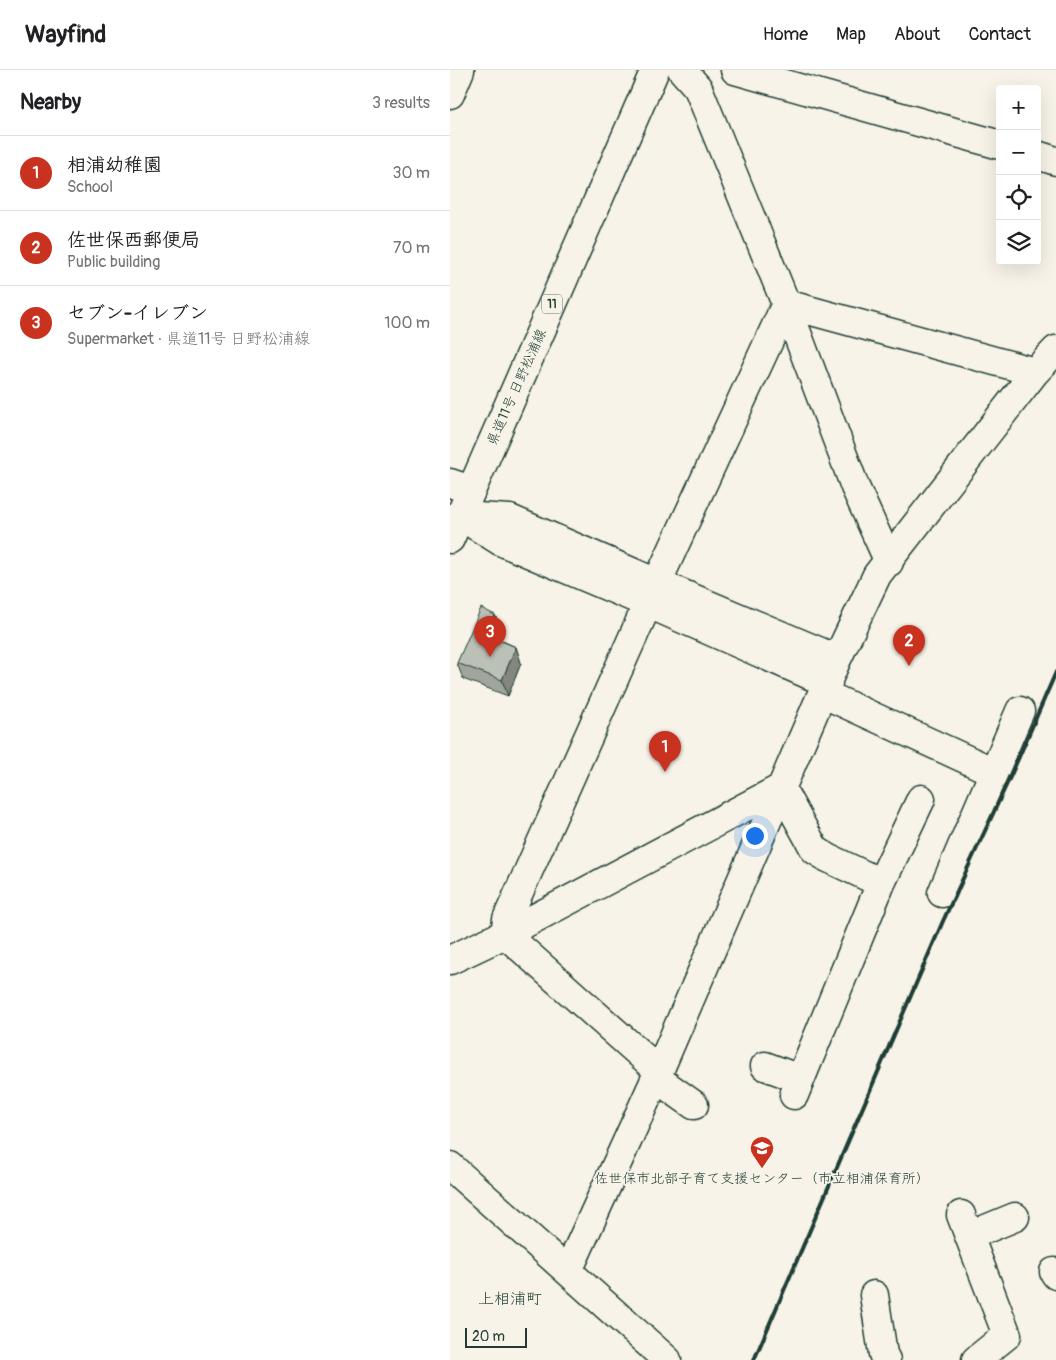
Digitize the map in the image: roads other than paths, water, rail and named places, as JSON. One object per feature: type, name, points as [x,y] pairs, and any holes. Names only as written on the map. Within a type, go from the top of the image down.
[{"type":"street","points":[[450,94],[460,70]]},
{"type":"street","name":"県道11号 日野松浦線","points":[[453,524],[461,486],[655,70]]},
{"type":"street","points":[[682,70],[698,88],[786,304],[855,487],[889,562]]},
{"type":"street","points":[[735,70],[996,144]]},
{"type":"street","points":[[1041,156],[1056,161]]},
{"type":"street","points":[[786,304],[1035,372]]},
{"type":"street","points":[[505,934],[507,919],[786,304]]},
{"type":"street","points":[[568,1272],[657,1074],[829,679],[877,575],[1035,372],[1056,350]]},
{"type":"street","points":[[453,524],[510,518],[653,594],[829,679],[994,772]]},
{"type":"street","points":[[942,893],[1020,711]]},
{"type":"street","points":[[450,960],[505,934],[781,788]]},
{"type":"street","points":[[781,788],[815,850],[881,883]]},
{"type":"street","points":[[765,1066],[797,1087],[881,883],[921,799]]},
{"type":"street","points":[[505,934],[657,1074],[694,1105]]},
{"type":"street","points":[[450,1166],[667,1360]]},
{"type":"street","points":[[976,1360],[1007,1335],[965,1225],[1015,1217]]},
{"type":"street","points":[[880,1299],[883,1354],[886,1360]]},
{"type":"railway","points":[[754,1360],[943,921],[1011,775],[1056,672]]},
{"type":"place","name":"セブン-イレブン","points":[[490,657]]},
{"type":"place","name":"佐世保西郵便局","points":[[909,666]]},
{"type":"place","name":"相浦幼稚園","points":[[665,772]]},
{"type":"place","name":"佐世保市北部子育て支援センター（市立相浦保育所）","points":[[762,1169]]},
{"type":"district","name":"上相浦町","points":[[510,1298]]}]
